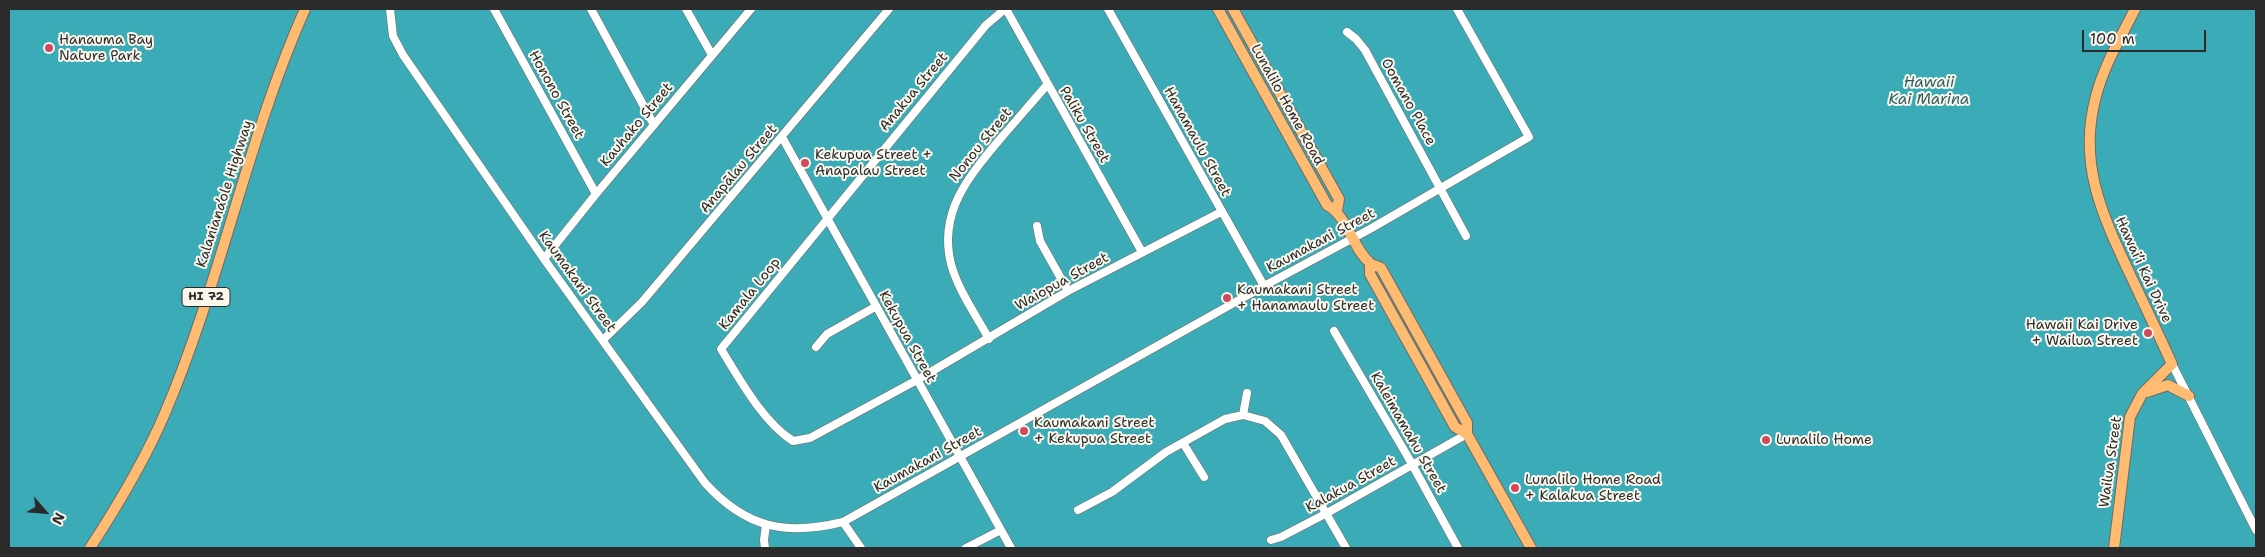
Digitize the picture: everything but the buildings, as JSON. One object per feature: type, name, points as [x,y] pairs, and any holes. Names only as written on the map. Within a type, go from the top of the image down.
[{"type":"main road","name":"Kalaniana’ole Highway","points":[[90,548],[145,455],[166,411],[282,66],[305,9]]},
{"type":"main road","name":"Lunalilo Home Road","points":[[1218,9],[1327,205],[1337,210]]},
{"type":"main road","name":"Lunalilo Home Road","points":[[1232,9],[1338,199],[1337,210],[1352,239],[1370,263],[1370,274],[1454,427],[1466,434],[1531,548]]},
{"type":"main road","name":"Hawai’i Kai Drive","points":[[2135,9],[2106,68],[2096,95],[2090,132],[2091,168],[2101,210],[2172,364]]},
{"type":"main road","name":"Wailua Street","points":[[2114,548],[2130,417],[2142,394],[2172,364]]},
{"type":"main road","points":[[2142,394],[2168,385],[2188,396]]},
{"type":"street","name":"Kaumakani Street","points":[[390,9],[390,25],[398,46],[544,259],[705,484],[750,519],[766,525],[806,530],[843,522],[1264,286],[1442,189],[1530,137],[1457,9]]},
{"type":"street","name":"Honono Street","points":[[494,9],[596,194]]},
{"type":"street","points":[[590,9],[654,125]]},
{"type":"street","points":[[686,9],[712,55]]},
{"type":"street","name":"Kauhako Street","points":[[544,259],[751,9]]},
{"type":"street","name":"Anapālau Street","points":[[603,340],[642,302],[889,9]]},
{"type":"street","name":"Paliku Street","points":[[1006,9],[1142,252]]},
{"type":"street","name":"Anakua Street","points":[[827,218],[986,25],[1006,9]]},
{"type":"street","name":"Hanamaulu Street","points":[[1108,9],[1264,286]]},
{"type":"street","name":"Oomano Place","points":[[1347,32],[1365,50],[1466,236]]},
{"type":"street","name":"Nonou Street","points":[[989,339],[960,287],[951,263],[948,238],[952,212],[957,196],[970,174],[1047,85]]},
{"type":"street","name":"Kekupua Street","points":[[782,137],[875,307],[1011,548]]},
{"type":"street","name":"Waiopua Street","points":[[917,380],[1068,291],[1221,212]]},
{"type":"street","name":"Kamala Loop","points":[[827,218],[721,349],[742,384],[779,432],[793,441],[810,438],[917,380]]},
{"type":"street","points":[[1037,226],[1040,241],[1068,291]]},
{"type":"street","points":[[816,347],[826,334],[875,307]]},
{"type":"street","name":"Kaleimamahu Street","points":[[1334,331],[1413,465],[1458,548]]},
{"type":"street","name":"Hawai’i Kai Drive","points":[[2172,364],[2256,530]]},
{"type":"street","points":[[1243,415],[1247,393]]},
{"type":"street","points":[[1078,510],[1112,492],[1154,460],[1182,443],[1225,419],[1243,415],[1264,421],[1281,435],[1346,548]]},
{"type":"street","name":"Kalakua Street","points":[[1271,540],[1327,513],[1466,434]]},
{"type":"street","points":[[1182,443],[1204,477]]},
{"type":"street","points":[[843,522],[861,548]]},
{"type":"street","points":[[765,548],[766,525]]},
{"type":"street","points":[[966,548],[1000,530]]},
{"type":"water","name":"Hawaii Kai Marina","points":[[9,9],[2256,9],[2256,548],[9,548]]},
{"type":"place","name":"Hanauma Bay Nature Park","points":[[49,48]]},
{"type":"place","name":"Kekupua Street + Anapalau Street","points":[[805,163]]},
{"type":"place","name":"Kaumakani Street + Hanamaulu Street","points":[[1227,298]]},
{"type":"place","name":"Hawaii Kai Drive + Wailua Street","points":[[2148,333]]},
{"type":"place","name":"Kaumakani Street + Kekupua Street","points":[[1024,431]]},
{"type":"place","name":"Lunalilo Home","points":[[1766,440]]},
{"type":"place","name":"Lunalilo Home Road + Kalakua Street","points":[[1515,488]]}]
